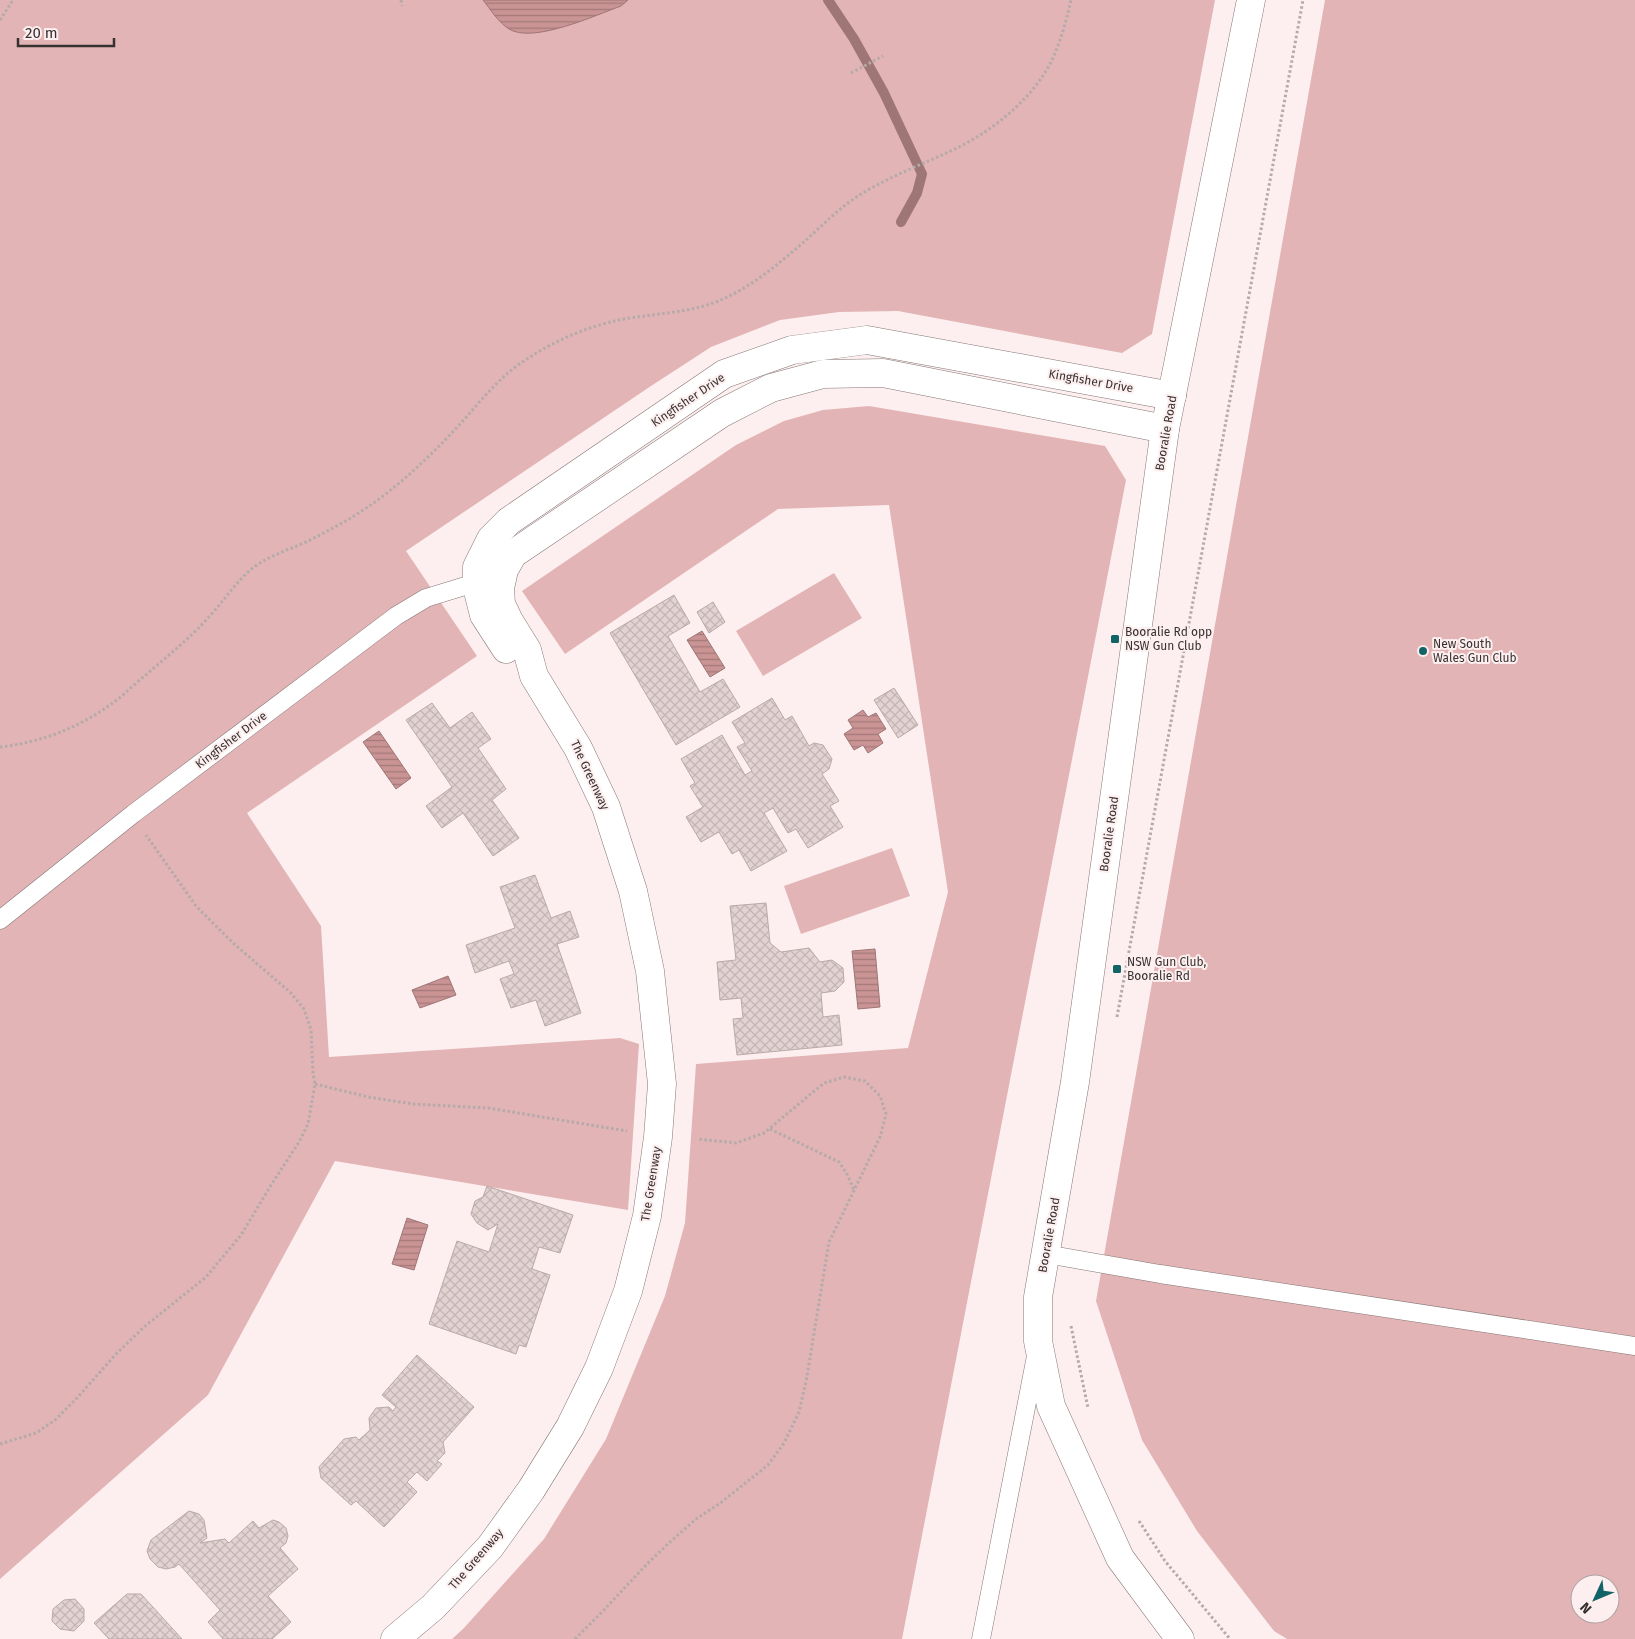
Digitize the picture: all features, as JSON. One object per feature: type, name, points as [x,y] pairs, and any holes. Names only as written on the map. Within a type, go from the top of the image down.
[{"type":"street","name":"Booralie Road","points":[[1180,1639],[1120,1558],[1051,1406],[1038,1341],[1038,1297],[1075,1082],[1165,429],[1251,0]]},
{"type":"street","name":"Kingfisher Drive","points":[[488,588],[477,567],[491,539],[510,521],[724,374],[792,350],[867,340],[1172,396]]},
{"type":"street","points":[[488,588],[504,570],[513,554],[722,413],[771,388],[823,374],[883,373],[1165,429]]},
{"type":"street","name":"The Greenway","points":[[395,1639],[433,1607],[490,1546],[531,1490],[570,1427],[599,1368],[628,1291],[647,1216],[658,1137],[662,1084],[650,971],[633,891],[606,807],[578,748],[534,676],[526,650],[508,621],[501,604],[488,588]]},
{"type":"lane","name":"Kingfisher Drive","points":[[0,920],[133,814],[396,616],[426,598],[465,586],[488,588]]},
{"type":"lane","points":[[1046,1254],[1160,1274],[1635,1346]]},
{"type":"lane","points":[[981,1639],[1038,1341]]},
{"type":"path","points":[[0,20],[13,0]]},
{"type":"path","points":[[401,0],[402,6]]},
{"type":"path","points":[[0,747],[34,741],[58,734],[82,723],[120,698],[180,647],[210,616],[233,587],[249,572],[264,560],[304,543],[363,512],[407,476],[461,423],[505,375],[532,355],[561,340],[608,322],[679,312],[723,299],[758,279],[858,196],[899,174],[965,144],[994,125],[1026,96],[1049,66],[1063,31],[1071,0]]},
{"type":"path","points":[[1116,1024],[1303,0]]},
{"type":"path","points":[[851,73],[883,56]]},
{"type":"path","points":[[0,1444],[36,1433],[54,1420],[144,1327],[206,1277],[241,1236],[299,1142],[308,1124],[315,1084],[311,1030],[304,1010],[291,993],[232,943],[196,906],[143,831]]},
{"type":"path","points":[[575,1639],[670,1542],[696,1519],[719,1504],[768,1465],[784,1443],[799,1412],[806,1382],[829,1242],[880,1137],[886,1114],[880,1096],[865,1081],[844,1077],[824,1083],[764,1133],[736,1143],[696,1139]]},
{"type":"path","points":[[315,1084],[368,1097],[413,1104],[488,1108],[627,1131]]},
{"type":"path","points":[[770,1129],[839,1162],[848,1174],[854,1190]]},
{"type":"path","points":[[1070,1325],[1088,1411]]},
{"type":"path","points":[[1134,1514],[1165,1561],[1230,1639]]},
{"type":"shaded area","points":[[0,0],[1215,0],[1152,334],[1122,353],[898,311],[839,312],[780,320],[711,347],[406,551],[477,656],[247,813],[321,926],[329,1057],[620,1038],[639,1044],[628,1210],[335,1161],[208,1395],[0,1579]]},
{"type":"shaded area","points":[[483,0],[628,0],[621,6],[565,26],[548,31],[520,33],[505,26]]},
{"type":"shaded area","name":"New South Wales Gun Club","points":[[1325,0],[1635,0],[1635,1639],[1287,1639],[1274,1631],[1197,1531],[1142,1440],[1096,1301]]},
{"type":"shaded area","points":[[869,406],[1105,446],[1126,480],[902,1639],[452,1639],[544,1539],[606,1439],[665,1296],[685,1223],[696,1064],[908,1048],[948,892],[889,505],[778,509],[565,654],[522,591],[736,445],[784,421],[823,410]]},
{"type":"shaded area","points":[[834,573],[862,618],[763,676],[736,631]]},
{"type":"shaded area","points":[[702,631],[725,668],[710,677],[687,640]]},
{"type":"shaded area","points":[[863,710],[868,717],[876,713],[886,729],[878,734],[883,743],[868,753],[863,745],[854,750],[844,734],[853,728],[848,720]]},
{"type":"shaded area","points":[[379,731],[411,778],[396,789],[363,742]]},
{"type":"shaded area","points":[[892,848],[910,896],[801,934],[784,886]]},
{"type":"shaded area","points":[[875,949],[880,1007],[858,1009],[852,951]]},
{"type":"shaded area","points":[[448,976],[456,995],[420,1008],[412,990]]},
{"type":"shaded area","points":[[407,1218],[428,1225],[414,1270],[392,1264]]},
{"type":"building","points":[[674,595],[690,623],[668,636],[700,692],[723,679],[740,707],[676,745],[610,633]]},
{"type":"building","points":[[713,602],[725,622],[709,633],[697,612]]},
{"type":"building","points":[[894,688],[918,725],[898,738],[874,700]]},
{"type":"building","points":[[772,698],[785,720],[792,716],[809,746],[814,743],[823,745],[832,759],[829,769],[822,774],[839,801],[830,806],[843,827],[808,848],[796,829],[788,833],[773,808],[764,813],[787,851],[751,871],[739,850],[732,854],[719,832],[701,842],[686,817],[703,807],[690,786],[695,783],[681,759],[722,735],[745,775],[752,771],[737,747],[745,743],[732,722]]},
{"type":"building","points":[[432,703],[450,728],[472,712],[491,739],[478,748],[506,789],[492,800],[519,838],[493,856],[463,813],[442,828],[426,806],[452,787],[406,720]]},
{"type":"building","points":[[535,875],[551,918],[570,911],[579,937],[557,944],[581,1013],[545,1026],[536,1000],[511,1008],[500,979],[514,974],[509,961],[475,973],[466,945],[515,928],[500,887]]},
{"type":"building","points":[[766,903],[770,943],[781,952],[809,948],[820,962],[832,960],[843,968],[844,982],[835,991],[821,993],[823,1017],[839,1015],[842,1045],[737,1055],[733,1019],[743,1018],[741,998],[720,1000],[717,962],[736,960],[730,906]]},
{"type":"building","points":[[487,1186],[573,1215],[560,1253],[539,1247],[532,1269],[550,1275],[526,1347],[519,1345],[516,1354],[429,1324],[457,1241],[489,1252],[498,1224],[488,1230],[477,1223],[471,1214],[475,1201],[483,1197]]},
{"type":"building","points":[[417,1355],[474,1407],[443,1442],[445,1453],[437,1461],[442,1464],[427,1481],[417,1472],[407,1482],[417,1492],[384,1527],[356,1501],[351,1505],[321,1478],[319,1467],[344,1439],[356,1437],[359,1440],[370,1430],[369,1418],[376,1408],[389,1407],[393,1411],[396,1407],[382,1395]]},
{"type":"building","points":[[189,1511],[199,1514],[204,1520],[207,1538],[200,1543],[225,1539],[229,1543],[253,1521],[259,1528],[273,1520],[286,1528],[288,1536],[286,1543],[280,1548],[298,1569],[268,1596],[291,1622],[272,1639],[223,1639],[208,1622],[220,1610],[179,1564],[166,1569],[158,1567],[150,1559],[147,1551],[151,1540]]},
{"type":"building","points":[[127,1594],[141,1594],[182,1639],[109,1639],[94,1623]]},
{"type":"building","points":[[75,1599],[84,1609],[84,1621],[74,1631],[60,1629],[52,1621],[53,1609],[64,1600]]},
{"type":"waterway","points":[[828,0],[854,39],[884,93],[922,174],[917,193],[901,222]]},
{"type":"place","name":"Booralie Rd opp NSW Gun Club","points":[[1115,639]]},
{"type":"place","name":"New South Wales Gun Club","points":[[1423,651]]},
{"type":"place","name":"NSW Gun Club, Booralie Rd","points":[[1117,969]]}]
